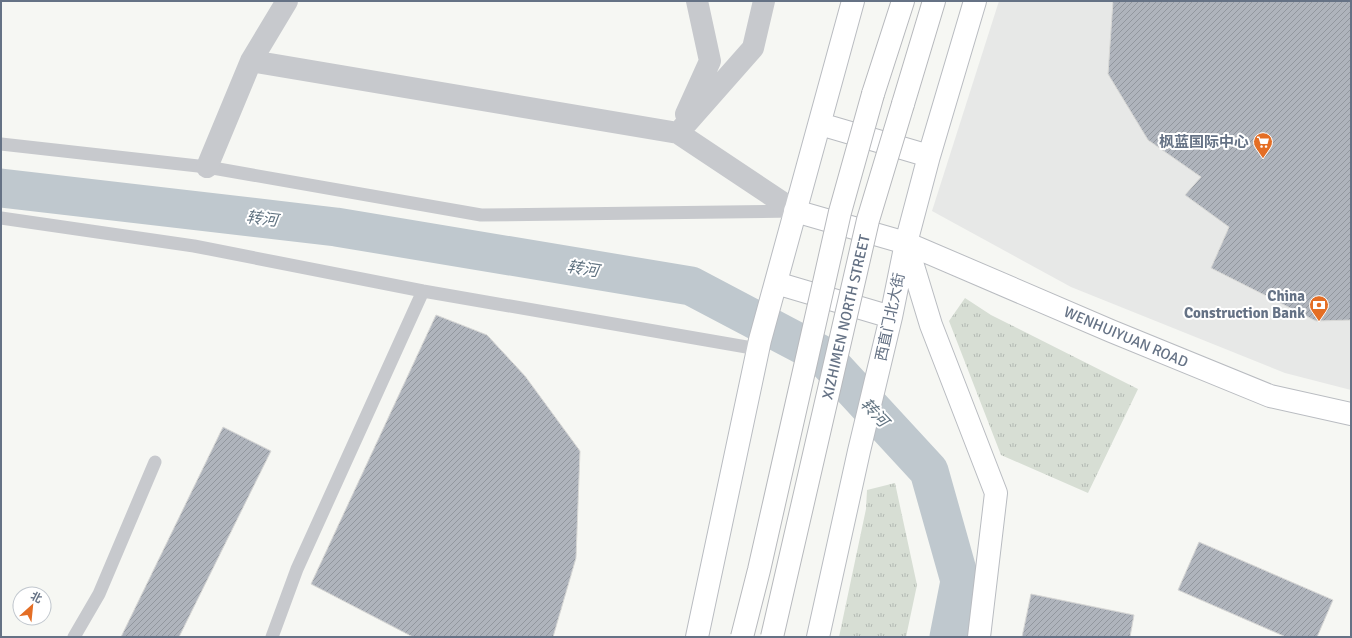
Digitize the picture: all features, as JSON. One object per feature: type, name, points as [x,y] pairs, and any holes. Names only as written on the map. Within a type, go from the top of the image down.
[{"type":"main road","points":[[697,637],[759,344],[853,1]]},
{"type":"main road","name":"XIZHIMEN NORTH STREET","points":[[742,637],[761,562],[840,212],[873,94],[903,1]]},
{"type":"main road","name":"XIZHIMEN NORTH STREET","points":[[772,637],[868,220],[934,1]]},
{"type":"main road","name":"西直门北大街","points":[[818,637],[859,451],[889,327],[906,243],[929,156],[975,1]]},
{"type":"main road","points":[[820,124],[929,156]]},
{"type":"main road","name":"WENHUIYUAN ROAD","points":[[795,211],[906,243],[1111,331],[1270,396],[1351,414]]},
{"type":"main road","points":[[906,243],[931,325],[996,493],[979,637]]},
{"type":"main road","points":[[778,278],[889,327]]},
{"type":"street","points":[[207,167],[251,61],[287,1]]},
{"type":"street","points":[[678,133],[710,61],[697,1]]},
{"type":"street","points":[[678,133],[752,48],[764,1]]},
{"type":"street","points":[[251,61],[678,133],[795,211]]},
{"type":"lane","points":[[1,144],[207,167],[481,215],[795,211]]},
{"type":"lane","points":[[1,218],[194,246],[423,290],[759,344]]},
{"type":"lane","points":[[272,637],[297,569],[423,290]]},
{"type":"lane","points":[[74,637],[99,594],[155,462]]},
{"type":"shaded area","points":[[999,1],[1351,1],[1351,390],[1285,373],[1071,287],[932,211]]},
{"type":"green space","points":[[965,298],[991,315],[1138,389],[1088,493],[1001,455],[949,321]]},
{"type":"green space","points":[[895,483],[917,585],[906,637],[839,637],[866,509],[867,490]]},
{"type":"building","name":"枫蓝国际中心","points":[[1113,1],[1351,1],[1351,320],[1316,321],[1211,268],[1229,227],[1185,195],[1201,177],[1148,140],[1108,74]]},
{"type":"building","points":[[436,315],[487,335],[525,376],[580,451],[576,558],[553,637],[413,637],[311,584]]},
{"type":"building","points":[[223,427],[271,451],[179,637],[121,637]]},
{"type":"building","points":[[1199,542],[1333,600],[1317,637],[1286,637],[1178,590]]},
{"type":"building","points":[[1031,594],[1134,615],[1130,637],[1022,637]]},
{"type":"waterway","name":"转河","points":[[1,188],[336,227],[691,286],[822,355],[929,471],[960,581],[949,637]]},
{"type":"place","name":"枫蓝国际中心","points":[[1263,159]]},
{"type":"place","name":"China Construction Bank","points":[[1319,322]]}]
